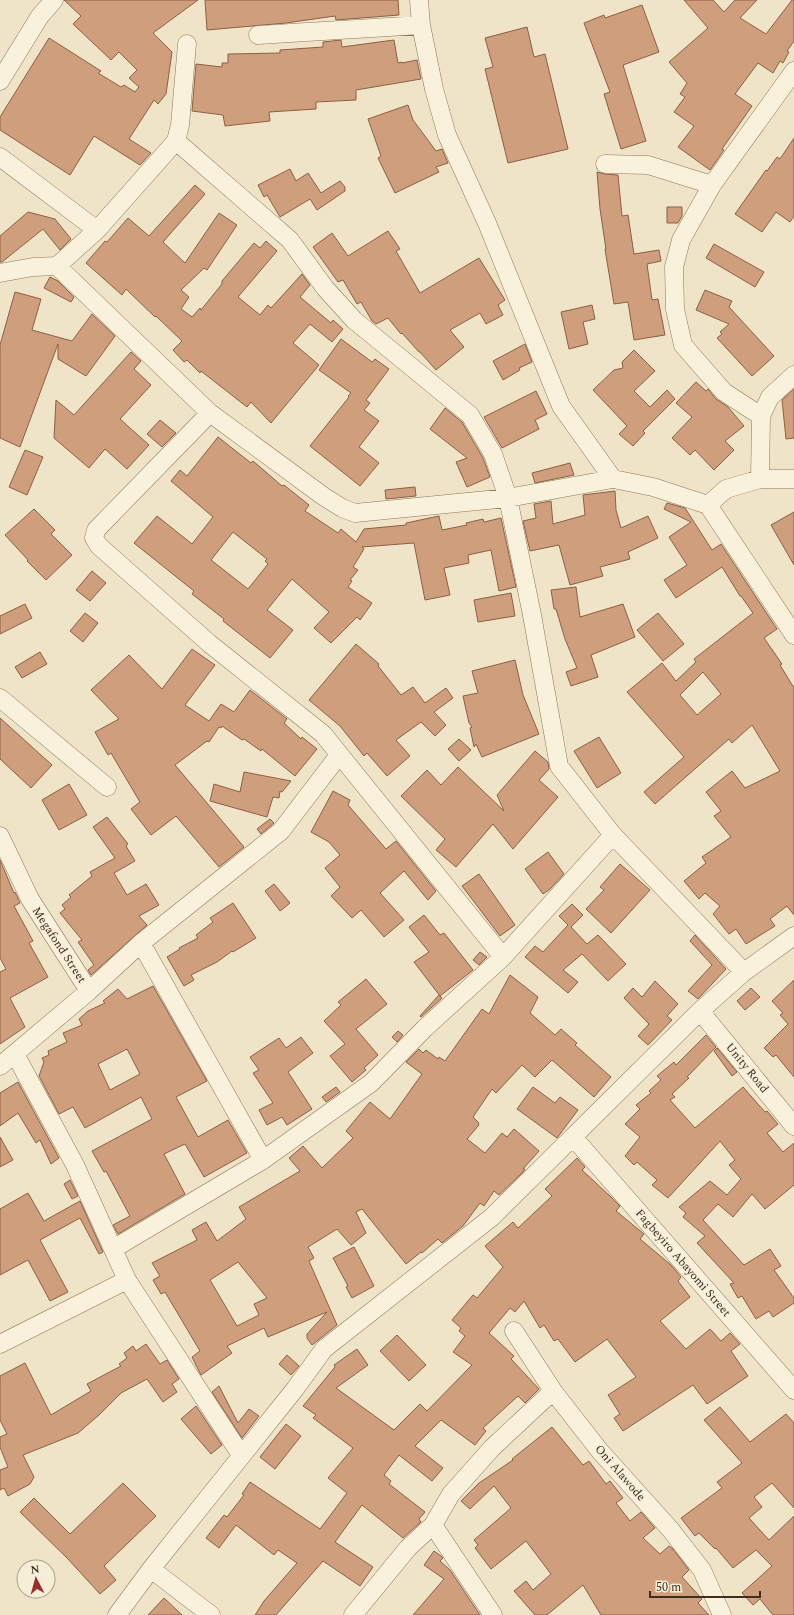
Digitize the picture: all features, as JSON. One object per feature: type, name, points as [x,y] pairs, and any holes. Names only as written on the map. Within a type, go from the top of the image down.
[{"type":"street","points":[[0,81],[40,16],[54,0]]},
{"type":"street","points":[[418,0],[421,25],[434,89],[447,135],[490,230],[561,406],[612,479]]},
{"type":"street","points":[[258,35],[421,25]]},
{"type":"street","points":[[0,274],[33,267],[57,266],[97,230],[176,142],[180,125],[187,44]]},
{"type":"street","points":[[760,416],[724,392],[683,345],[675,309],[674,267],[681,240],[712,185],[794,71]]},
{"type":"street","points":[[176,142],[290,240],[324,288],[354,320],[470,415],[494,454],[508,498],[532,615],[559,766],[613,835],[744,972]]},
{"type":"street","points":[[0,157],[97,230]]},
{"type":"street","points":[[605,164],[648,165],[712,185]]},
{"type":"street","points":[[57,266],[210,413],[323,496],[342,508],[355,513],[508,498],[612,479],[653,487],[708,505],[794,635]]},
{"type":"street","points":[[760,480],[760,416],[770,397],[794,375]]},
{"type":"street","points":[[210,413],[96,530],[94,538],[99,546],[210,644],[323,734],[503,956]]},
{"type":"street","points":[[708,505],[726,489],[760,480],[794,479]]},
{"type":"street","points":[[0,698],[107,787]]},
{"type":"street","points":[[89,991],[141,943],[281,831],[339,754]]},
{"type":"street","points":[[113,1249],[263,1160],[371,1083],[425,1028],[503,956],[613,835]]},
{"type":"street","name":"Megafond Street","points":[[0,836],[30,899],[89,991],[0,1066]]},
{"type":"street","points":[[117,1615],[151,1569],[241,1455],[296,1389],[324,1349],[492,1217],[700,1011],[744,972],[794,936]]},
{"type":"street","points":[[141,943],[263,1160]]},
{"type":"street","name":"Unity Road","points":[[700,1011],[794,1126]]},
{"type":"street","points":[[15,1054],[75,1166],[127,1280],[241,1455]]},
{"type":"street","name":"Fagbeyiro Abayomi Street","points":[[573,1137],[794,1390]]},
{"type":"street","points":[[0,1344],[127,1280]]},
{"type":"street","name":"Oni Alawode","points":[[514,1331],[553,1391],[599,1450],[670,1529],[702,1570],[722,1615]]},
{"type":"street","points":[[353,1615],[408,1548],[433,1525],[451,1494],[492,1448],[553,1391]]},
{"type":"street","points":[[433,1525],[493,1615]]},
{"type":"street","points":[[151,1569],[211,1615]]},
{"type":"building","points":[[64,0],[198,0],[153,33],[172,52],[166,94],[158,104],[154,100],[129,139],[151,153],[140,165],[94,136],[70,175],[0,130],[0,117],[49,38],[101,71],[98,73],[121,87],[124,85],[135,92],[139,87],[129,78],[137,70],[119,52],[111,60],[73,24],[81,16]]},
{"type":"building","points":[[205,0],[398,0],[399,15],[336,20],[335,16],[286,23],[207,30]]},
{"type":"building","points":[[684,0],[713,0],[724,12],[735,0],[757,0],[740,18],[766,34],[792,0],[794,0],[794,41],[787,51],[789,52],[783,63],[780,61],[773,73],[758,63],[735,94],[752,106],[722,149],[724,150],[710,170],[678,147],[694,126],[674,112],[685,97],[680,94],[687,83],[669,62],[708,28]]},
{"type":"building","points":[[642,5],[659,52],[623,65],[646,141],[621,149],[604,94],[610,92],[584,23],[604,15],[605,18]]},
{"type":"building","points":[[527,27],[534,57],[545,54],[568,149],[508,163],[485,69],[493,67],[485,38]]},
{"type":"building","points":[[341,40],[342,47],[394,40],[398,63],[417,60],[421,79],[356,90],[356,100],[316,102],[316,109],[269,112],[270,121],[225,126],[223,115],[192,111],[196,64],[222,67],[222,63],[228,63],[228,54],[280,53],[280,50],[323,47],[323,42]]},
{"type":"building","points":[[408,105],[413,120],[436,151],[442,149],[448,163],[436,167],[439,172],[395,193],[378,158],[381,156],[368,119]]},
{"type":"building","points":[[794,138],[794,216],[790,222],[776,212],[762,232],[735,214],[766,170],[767,171],[777,157],[780,159]]},
{"type":"building","points":[[290,169],[296,181],[308,173],[321,193],[340,181],[345,187],[345,191],[317,210],[310,199],[280,217],[267,195],[264,197],[258,185]]},
{"type":"building","points":[[597,172],[618,175],[622,216],[628,215],[634,254],[659,250],[661,261],[647,264],[652,300],[658,299],[665,335],[634,340],[628,302],[614,304],[605,249]]},
{"type":"building","points":[[195,185],[205,194],[163,242],[185,263],[219,213],[237,225],[207,270],[204,268],[181,290],[189,297],[181,309],[192,317],[200,308],[201,310],[222,284],[222,281],[254,243],[260,248],[266,241],[277,251],[238,297],[260,315],[268,305],[271,308],[302,274],[310,285],[300,297],[331,323],[333,320],[343,329],[332,342],[310,324],[293,343],[319,365],[271,423],[251,402],[247,407],[201,371],[200,373],[187,360],[184,362],[173,350],[182,341],[126,289],[122,295],[86,263],[128,218],[149,236]]},
{"type":"building","points":[[667,207],[682,207],[682,216],[678,223],[667,223]]},
{"type":"building","points":[[28,212],[55,219],[71,239],[60,250],[43,229],[2,262],[0,262],[0,236]]},
{"type":"building","points":[[388,231],[400,249],[396,251],[420,293],[479,258],[505,300],[498,305],[503,315],[486,324],[480,313],[450,330],[464,347],[436,370],[402,333],[401,334],[388,318],[376,324],[372,321],[361,302],[357,304],[343,280],[338,282],[313,247],[332,233],[348,256]]},
{"type":"building","points":[[714,244],[764,272],[755,287],[706,258]]},
{"type":"building","points":[[50,277],[58,281],[74,297],[71,302],[44,288]]},
{"type":"building","points":[[705,290],[732,301],[729,307],[774,356],[752,376],[717,338],[722,334],[720,332],[729,324],[696,310]]},
{"type":"building","points":[[15,292],[41,299],[32,330],[72,341],[92,314],[115,336],[86,376],[58,359],[58,344],[20,447],[0,438],[0,345]]},
{"type":"building","points":[[592,305],[595,319],[583,322],[588,344],[569,349],[561,312]]},
{"type":"building","points":[[341,339],[372,362],[375,359],[389,369],[366,400],[370,403],[364,410],[379,421],[359,447],[379,463],[360,486],[310,446],[351,393],[319,370]]},
{"type":"building","points":[[525,344],[532,362],[519,368],[520,370],[503,380],[493,361]]},
{"type":"building","points":[[634,350],[655,371],[634,391],[650,407],[667,390],[675,399],[643,431],[645,433],[633,446],[619,434],[627,426],[593,390],[614,370],[623,368],[622,362]]},
{"type":"building","points":[[131,352],[141,361],[134,369],[151,385],[120,419],[149,445],[127,469],[105,449],[89,468],[54,438],[56,400],[74,415]]},
{"type":"building","points":[[696,382],[706,391],[708,389],[716,399],[728,407],[744,426],[725,441],[734,450],[714,470],[695,450],[690,455],[672,438],[692,417],[676,403]]},
{"type":"building","points":[[794,389],[794,438],[786,439],[782,400]]},
{"type":"building","points":[[536,391],[547,414],[535,420],[539,429],[502,448],[484,417]]},
{"type":"building","points":[[445,408],[462,422],[483,458],[490,477],[467,487],[456,462],[467,458],[430,429]]},
{"type":"building","points":[[160,420],[176,433],[162,447],[147,434]]},
{"type":"building","points":[[218,437],[251,463],[253,461],[282,486],[284,485],[309,505],[305,511],[338,533],[341,529],[356,542],[364,529],[406,525],[406,523],[439,516],[442,530],[467,525],[466,523],[483,519],[484,522],[501,518],[516,587],[499,591],[491,550],[468,555],[469,563],[444,568],[450,595],[425,600],[414,543],[362,547],[364,549],[353,567],[358,570],[350,580],[352,581],[348,587],[372,603],[360,620],[357,617],[331,643],[314,628],[329,612],[292,579],[267,610],[293,630],[270,658],[223,621],[224,619],[192,594],[194,591],[134,543],[157,516],[192,544],[213,517],[171,481],[180,470],[187,476]],"holes":[[[233,532],[267,559],[265,561],[268,564],[248,589],[211,560]]]},
{"type":"building","points":[[25,450],[43,457],[27,495],[9,487]]},
{"type":"building","points":[[570,463],[574,475],[535,483],[532,473]]},
{"type":"building","points":[[415,487],[416,496],[386,499],[385,490]]},
{"type":"building","points":[[615,491],[616,510],[621,528],[648,516],[658,538],[628,552],[630,559],[600,567],[603,576],[570,585],[559,545],[530,551],[523,521],[536,518],[534,504],[551,501],[553,524],[585,515],[583,495]]},
{"type":"building","points":[[667,503],[685,508],[712,550],[721,544],[777,629],[764,638],[782,664],[780,665],[794,688],[794,915],[787,906],[770,919],[775,926],[746,944],[736,929],[729,934],[713,914],[720,906],[705,893],[699,899],[684,881],[706,863],[702,857],[731,837],[714,816],[721,811],[706,792],[732,771],[745,788],[780,771],[752,725],[732,743],[729,739],[655,804],[644,792],[684,757],[627,692],[662,663],[676,681],[696,662],[694,659],[753,613],[740,596],[722,567],[676,598],[664,580],[687,565],[669,537],[691,522],[664,509]],"holes":[[[703,672],[721,694],[697,715],[680,695]]]},
{"type":"building","points":[[34,509],[55,530],[51,534],[72,555],[46,580],[27,561],[28,560],[5,535]]},
{"type":"building","points":[[794,512],[794,565],[771,525]]},
{"type":"building","points":[[92,571],[106,583],[90,601],[76,590]]},
{"type":"building","points":[[576,587],[580,617],[623,604],[635,637],[591,655],[598,677],[571,686],[566,672],[577,668],[565,639],[556,609],[554,609],[551,590]]},
{"type":"building","points":[[511,593],[515,616],[478,622],[474,600]]},
{"type":"building","points":[[25,604],[32,618],[0,634],[0,616]]},
{"type":"building","points":[[85,613],[98,623],[83,642],[70,631]]},
{"type":"building","points":[[658,613],[684,644],[663,661],[637,630]]},
{"type":"building","points":[[356,644],[379,664],[378,666],[401,695],[413,687],[425,703],[446,688],[453,698],[434,712],[446,725],[435,736],[421,722],[396,740],[410,756],[387,776],[367,753],[364,756],[340,726],[309,700]]},
{"type":"building","points":[[192,649],[215,665],[185,705],[209,721],[221,704],[234,712],[250,690],[287,719],[284,723],[301,739],[302,737],[317,749],[295,776],[262,749],[261,751],[222,726],[221,728],[219,727],[209,742],[207,741],[175,765],[244,847],[219,867],[176,816],[151,835],[131,809],[140,802],[111,753],[108,755],[95,732],[119,719],[91,690],[129,655],[162,689]]},
{"type":"building","points":[[40,652],[47,664],[22,678],[15,667]]},
{"type":"building","points":[[515,660],[523,695],[539,734],[482,757],[476,744],[474,747],[470,728],[472,727],[469,723],[463,696],[478,693],[472,671]]},
{"type":"building","points":[[0,718],[52,765],[31,788],[0,759]]},
{"type":"building","points":[[599,737],[621,773],[597,788],[574,751]]},
{"type":"building","points":[[459,739],[471,750],[459,761],[448,749]]},
{"type":"building","points":[[535,751],[548,762],[549,769],[539,780],[558,797],[513,849],[493,824],[456,867],[436,850],[445,839],[401,796],[427,770],[441,785],[458,767],[504,811],[497,795]]},
{"type":"building","points":[[244,772],[291,781],[282,792],[280,791],[279,798],[273,797],[267,817],[210,801],[214,784],[240,792]]},
{"type":"building","points":[[69,784],[87,815],[59,830],[42,800]]},
{"type":"building","points":[[333,791],[350,800],[348,805],[386,849],[396,841],[436,891],[428,900],[404,871],[380,893],[404,920],[384,937],[361,910],[352,918],[331,896],[340,887],[325,868],[340,855],[329,842],[311,832]]},
{"type":"building","points":[[107,817],[128,844],[126,846],[135,861],[114,873],[127,895],[146,884],[159,905],[139,916],[147,925],[91,975],[88,970],[94,965],[78,942],[82,940],[60,913],[65,909],[62,905],[71,897],[69,895],[92,876],[90,872],[115,858],[93,827]]},
{"type":"building","points":[[270,819],[274,823],[261,834],[257,829]]},
{"type":"building","points":[[548,852],[564,874],[550,889],[543,894],[525,869]]},
{"type":"building","points":[[0,860],[14,893],[15,892],[20,903],[14,906],[33,941],[29,943],[48,977],[10,998],[25,1027],[0,1044],[0,972],[6,969],[0,958]]},
{"type":"building","points":[[620,864],[650,890],[611,933],[586,909],[604,890],[600,887]]},
{"type":"building","points":[[479,874],[515,925],[500,936],[462,886]]},
{"type":"building","points":[[274,884],[290,903],[280,911],[265,891]]},
{"type":"building","points":[[233,903],[256,938],[233,952],[232,951],[217,962],[191,975],[194,980],[184,986],[167,957],[180,949],[179,948],[198,938],[196,935],[213,922],[210,918]]},
{"type":"building","points":[[572,904],[583,915],[571,927],[587,944],[598,935],[626,964],[608,981],[582,954],[563,970],[578,982],[568,993],[525,957],[535,946],[543,952],[568,925],[559,916]]},
{"type":"building","points":[[424,915],[440,935],[444,933],[473,970],[440,996],[414,962],[429,952],[409,927]]},
{"type":"building","points":[[695,935],[726,969],[698,999],[688,991],[712,965],[690,941]]},
{"type":"building","points":[[480,952],[487,957],[479,965],[473,960]]},
{"type":"building","points":[[510,975],[538,997],[530,1013],[555,1035],[561,1029],[577,1043],[575,1045],[611,1077],[594,1097],[552,1060],[535,1077],[522,1065],[496,1093],[492,1089],[473,1117],[479,1125],[467,1139],[485,1153],[502,1133],[507,1137],[514,1129],[539,1151],[523,1169],[525,1169],[523,1172],[499,1195],[494,1191],[484,1206],[480,1203],[463,1226],[442,1243],[438,1239],[406,1264],[362,1209],[356,1212],[366,1233],[351,1245],[337,1229],[308,1247],[314,1258],[309,1261],[337,1325],[312,1345],[307,1338],[307,1334],[327,1312],[268,1337],[264,1328],[227,1346],[232,1353],[201,1375],[192,1357],[200,1351],[165,1292],[161,1294],[153,1280],[160,1276],[152,1263],[197,1240],[192,1230],[206,1222],[217,1241],[246,1219],[239,1207],[300,1171],[289,1158],[303,1146],[322,1168],[353,1138],[346,1131],[370,1102],[390,1119],[422,1074],[406,1062],[419,1049],[423,1053],[426,1050],[438,1059],[439,1057],[445,1061],[482,1009],[489,1014]],"holes":[[[238,1262],[267,1298],[254,1304],[259,1315],[237,1326],[210,1280]]]},
{"type":"building","points":[[366,979],[387,1004],[356,1029],[378,1055],[364,1068],[366,1070],[352,1082],[330,1056],[345,1044],[324,1021],[341,1005],[338,1002]]},
{"type":"building","points":[[794,980],[794,1077],[776,1055],[773,1057],[764,1048],[788,1024],[780,1015],[783,1013],[772,1001]]},
{"type":"building","points":[[655,981],[678,1004],[667,1016],[672,1020],[648,1045],[638,1036],[649,1024],[624,998],[633,988],[642,997]]},
{"type":"building","points":[[153,986],[207,1081],[176,1097],[198,1137],[228,1120],[247,1153],[204,1177],[185,1144],[164,1154],[185,1194],[118,1234],[113,1225],[130,1216],[106,1171],[104,1172],[92,1151],[152,1119],[141,1097],[85,1128],[73,1107],[59,1114],[39,1076],[44,1062],[42,1058],[49,1055],[48,1051],[67,1042],[63,1033],[82,1025],[79,1019],[88,1011],[105,1003],[103,1001],[118,989],[127,999]],"holes":[[[127,1049],[140,1074],[110,1090],[98,1064]]]},
{"type":"building","points":[[751,988],[760,997],[745,1010],[737,1001]]},
{"type":"building","points":[[439,995],[442,998],[421,1017],[420,1016]]},
{"type":"building","points":[[398,1031],[403,1035],[397,1042],[392,1037]]},
{"type":"building","points":[[706,1035],[716,1047],[687,1077],[689,1078],[672,1094],[675,1097],[670,1100],[695,1128],[743,1087],[778,1124],[767,1133],[783,1152],[794,1143],[794,1185],[765,1209],[752,1194],[733,1217],[718,1204],[703,1220],[744,1265],[770,1249],[781,1266],[774,1270],[794,1298],[794,1303],[773,1317],[769,1311],[756,1319],[742,1296],[738,1298],[730,1284],[734,1283],[697,1243],[705,1236],[683,1217],[686,1213],[679,1207],[710,1181],[727,1195],[741,1179],[729,1165],[735,1160],[720,1141],[668,1198],[652,1185],[657,1180],[637,1162],[634,1165],[625,1156],[640,1137],[625,1124],[640,1109],[636,1105],[651,1093],[649,1091],[661,1080],[657,1076],[674,1062],[676,1065]]},
{"type":"building","points":[[301,1037],[313,1053],[288,1072],[312,1109],[287,1125],[282,1117],[267,1125],[259,1110],[273,1103],[253,1073],[259,1070],[250,1057],[279,1038],[286,1048]]},
{"type":"building","points":[[717,1048],[737,1072],[732,1076],[714,1051]]},
{"type":"building","points":[[18,1082],[59,1158],[51,1164],[40,1140],[36,1143],[18,1113],[0,1126],[0,1093]]},
{"type":"building","points":[[336,1087],[340,1092],[326,1102],[322,1097]]},
{"type":"building","points":[[533,1087],[555,1103],[560,1097],[578,1110],[557,1138],[517,1109]]},
{"type":"building","points":[[0,1137],[13,1160],[0,1167]]},
{"type":"building","points":[[577,1158],[585,1167],[582,1170],[620,1206],[616,1211],[644,1234],[640,1239],[671,1265],[681,1277],[678,1281],[690,1297],[660,1321],[686,1349],[710,1329],[721,1341],[730,1333],[740,1344],[731,1351],[748,1376],[707,1404],[693,1385],[623,1431],[614,1418],[620,1414],[608,1395],[636,1377],[607,1339],[575,1362],[558,1339],[554,1341],[544,1325],[540,1328],[524,1301],[515,1312],[510,1308],[489,1333],[514,1356],[511,1359],[539,1389],[525,1403],[518,1396],[483,1428],[486,1431],[475,1445],[441,1420],[415,1446],[443,1468],[432,1481],[399,1455],[384,1475],[391,1481],[389,1484],[425,1512],[419,1519],[421,1522],[403,1538],[362,1505],[335,1542],[373,1567],[360,1586],[323,1561],[276,1615],[255,1615],[264,1601],[297,1563],[278,1550],[274,1555],[236,1525],[219,1548],[206,1538],[224,1515],[227,1517],[244,1495],[242,1494],[250,1482],[320,1529],[347,1493],[328,1478],[353,1448],[313,1418],[316,1415],[303,1406],[335,1367],[334,1365],[357,1349],[368,1365],[336,1388],[394,1430],[420,1404],[427,1411],[472,1365],[453,1352],[465,1336],[459,1331],[461,1328],[452,1320],[473,1295],[477,1298],[503,1267],[485,1246],[513,1222],[518,1228],[552,1196],[545,1189]]},
{"type":"building","points":[[70,1180],[78,1196],[72,1199],[64,1184]]},
{"type":"building","points":[[28,1193],[44,1221],[80,1201],[103,1252],[99,1254],[80,1218],[40,1240],[68,1292],[50,1301],[28,1260],[0,1275],[0,1209]]},
{"type":"building","points":[[354,1247],[374,1286],[352,1298],[346,1287],[348,1286],[333,1258]]},
{"type":"building","points":[[397,1335],[426,1365],[409,1381],[380,1351]]},
{"type":"building","points":[[146,1344],[160,1364],[167,1360],[179,1379],[172,1384],[177,1392],[163,1402],[147,1379],[121,1393],[78,1433],[23,1455],[34,1477],[30,1484],[8,1496],[4,1488],[0,1490],[0,1470],[8,1467],[0,1447],[0,1437],[7,1434],[0,1420],[0,1376],[25,1363],[51,1415],[91,1391],[87,1384],[121,1366],[119,1364],[127,1358],[124,1353],[133,1346],[136,1351]]},
{"type":"building","points":[[287,1355],[299,1366],[291,1375],[279,1364]]},
{"type":"building","points":[[219,1386],[238,1423],[249,1409],[259,1416],[242,1438],[212,1392]]},
{"type":"building","points":[[196,1406],[222,1445],[211,1454],[181,1419]]},
{"type":"building","points":[[720,1407],[750,1442],[786,1414],[794,1423],[794,1508],[772,1483],[754,1497],[762,1507],[749,1518],[769,1540],[794,1516],[794,1615],[773,1615],[760,1599],[753,1605],[742,1593],[772,1566],[756,1550],[733,1568],[716,1548],[715,1549],[699,1533],[695,1536],[681,1518],[722,1488],[717,1482],[742,1463],[704,1420]]},
{"type":"building","points":[[286,1424],[301,1436],[275,1469],[260,1457]]},
{"type":"building","points":[[552,1427],[583,1465],[589,1461],[606,1484],[610,1481],[623,1498],[616,1503],[630,1521],[641,1512],[655,1528],[643,1538],[660,1554],[669,1546],[673,1549],[689,1570],[682,1577],[702,1599],[698,1603],[709,1615],[601,1615],[583,1585],[547,1615],[535,1615],[514,1591],[526,1581],[533,1590],[551,1574],[526,1541],[491,1569],[475,1548],[478,1545],[474,1540],[511,1508],[494,1486],[470,1509],[461,1501],[479,1483],[513,1460],[512,1459]]},
{"type":"building","points":[[123,1483],[156,1516],[104,1566],[116,1580],[100,1594],[67,1558],[20,1512],[34,1498],[70,1534]]},
{"type":"building","points":[[434,1551],[443,1558],[440,1561],[450,1570],[480,1615],[413,1615],[444,1579],[424,1565]]},
{"type":"building","points":[[164,1598],[182,1615],[148,1615]]}]
